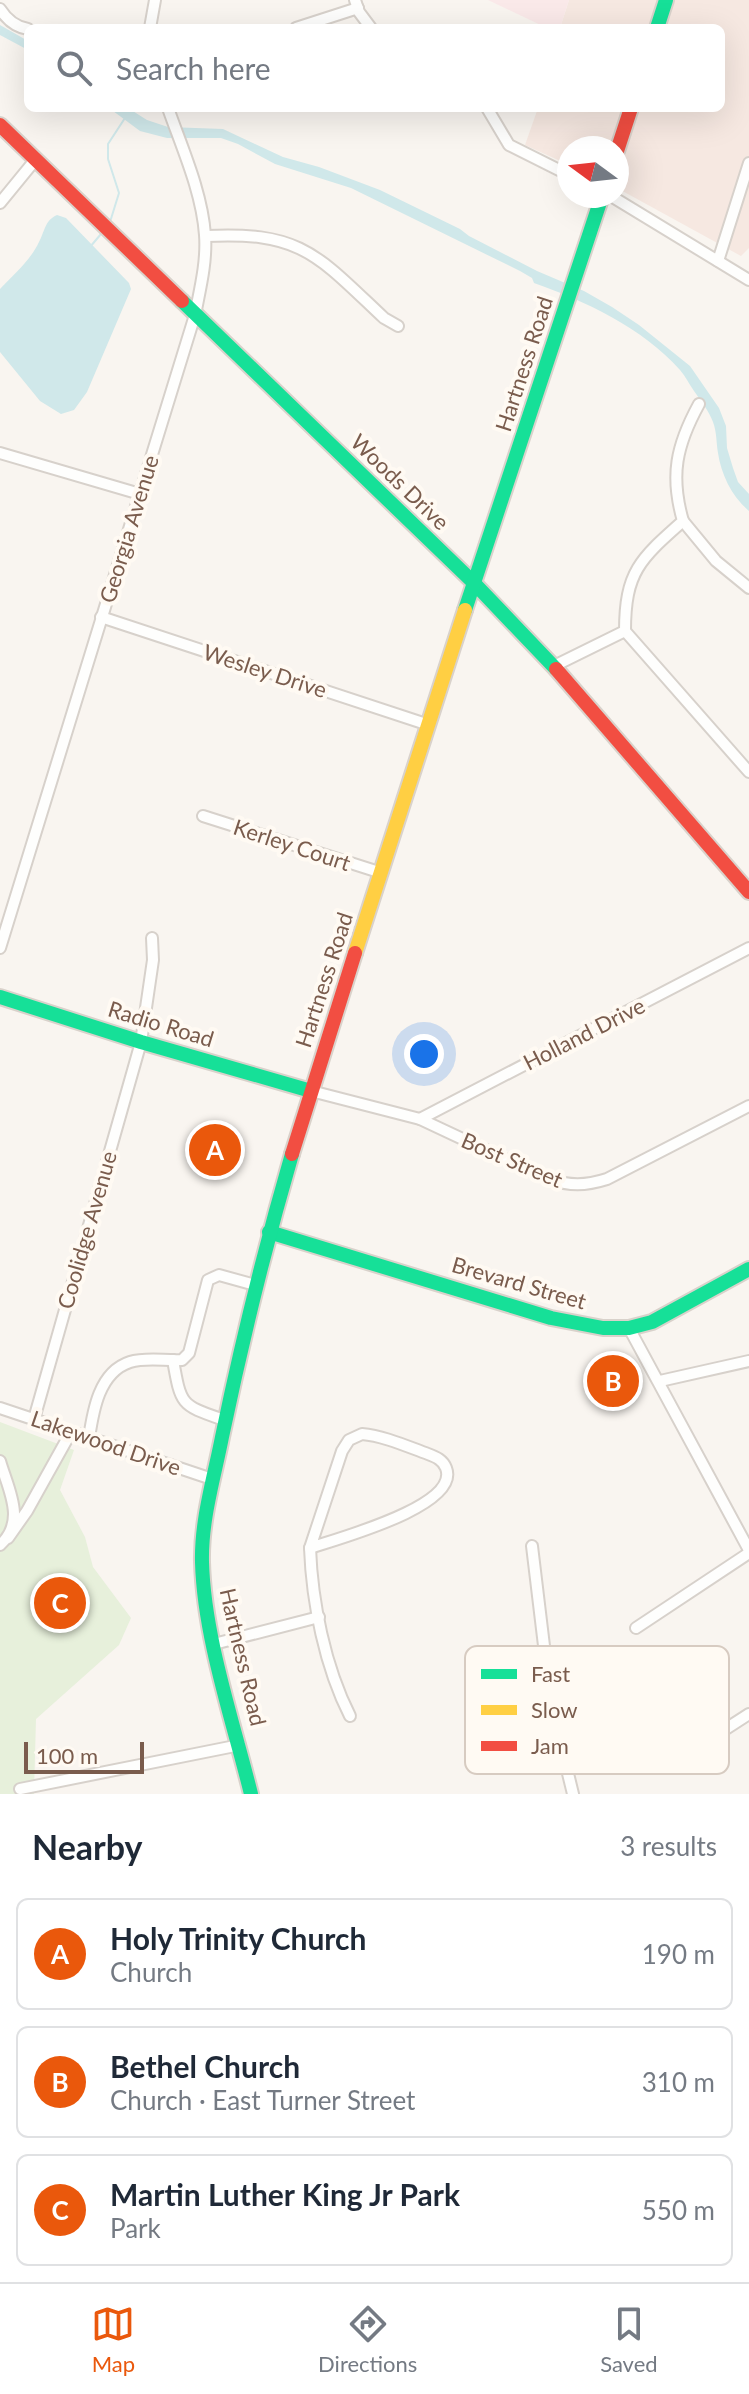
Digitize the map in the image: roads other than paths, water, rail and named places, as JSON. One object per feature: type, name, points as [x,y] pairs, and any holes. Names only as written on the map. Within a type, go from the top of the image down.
[{"type":"street","points":[[151,24],[155,0]]},
{"type":"street","points":[[658,24],[666,0]]},
{"type":"street","points":[[306,24],[356,4],[368,24]]},
{"type":"street","points":[[0,9],[7,20],[24,28]]},
{"type":"street","name":"Georgia Avenue","points":[[0,948],[195,315],[206,236],[201,208],[169,112]]},
{"type":"street","points":[[489,112],[509,145],[557,169]]},
{"type":"street","points":[[622,136],[630,112]]},
{"type":"street","name":"Woods Drive","points":[[0,125],[474,583],[554,666],[749,892]]},
{"type":"street","points":[[0,203],[36,159]]},
{"type":"street","points":[[718,261],[749,163]]},
{"type":"street","points":[[629,207],[749,280]]},
{"type":"street","name":"Hartness Road","points":[[251,1794],[205,1604],[202,1562],[205,1520],[224,1420],[269,1232],[311,1091],[598,208]]},
{"type":"street","points":[[206,236],[236,234],[267,237],[312,253],[384,318],[398,326]]},
{"type":"street","points":[[699,404],[681,442],[675,468],[676,495],[683,521],[716,561],[749,588]]},
{"type":"street","points":[[0,453],[140,494]]},
{"type":"street","points":[[683,521],[648,551],[630,582],[625,603],[625,631],[749,772]]},
{"type":"street","name":"Wesley Drive","points":[[101,617],[429,725]]},
{"type":"street","points":[[554,666],[625,631]]},
{"type":"street","name":"Kerley Court","points":[[203,816],[382,873]]},
{"type":"street","name":"Coolidge Avenue","points":[[34,1419],[141,1042],[153,960],[152,938]]},
{"type":"street","name":"Holland Drive","points":[[420,1119],[749,948]]},
{"type":"street","name":"Radio Road","points":[[0,997],[311,1091]]},
{"type":"street","name":"Bost Street","points":[[311,1091],[420,1119],[548,1179],[568,1185],[588,1185],[607,1179],[749,1106]]},
{"type":"street","name":"Brevard Street","points":[[269,1232],[564,1321],[603,1328],[629,1328],[652,1322],[749,1269]]},
{"type":"street","points":[[89,1438],[95,1401],[122,1366],[132,1361],[182,1360],[189,1353],[206,1284],[211,1277],[219,1275],[255,1285]]},
{"type":"street","points":[[629,1328],[749,1551],[636,1628]]},
{"type":"street","points":[[173,1360],[184,1403],[224,1420]]},
{"type":"street","points":[[660,1381],[749,1361]]},
{"type":"street","name":"Lakewood Drive","points":[[0,1408],[212,1479]]},
{"type":"street","points":[[4,1541],[35,1496],[71,1432]]},
{"type":"street","points":[[310,1548],[403,1516],[447,1485],[449,1474],[444,1463],[435,1456],[362,1434],[349,1440],[332,1474],[310,1548],[311,1583],[338,1692],[350,1716]]},
{"type":"street","points":[[0,1461],[15,1500],[4,1541]]},
{"type":"street","points":[[8,1488],[25,1497],[35,1496]]},
{"type":"street","points":[[532,1546],[544,1646]]},
{"type":"street","points":[[214,1644],[319,1617]]},
{"type":"street","points":[[729,1727],[749,1714]]},
{"type":"street","points":[[20,1789],[240,1745]]},
{"type":"street","points":[[568,1774],[573,1794]]},
{"type":"water","points":[[0,25],[24,39],[24,48],[0,35]]},
{"type":"water","points":[[114,112],[134,112],[168,127],[223,129],[283,157],[380,190],[612,307],[690,366],[719,408],[726,426],[727,448],[733,468],[738,482],[749,494],[749,511],[737,499],[725,477],[719,461],[714,426],[705,406],[680,370],[631,329],[593,307],[534,283],[532,278],[520,271],[351,188],[275,164],[221,138],[167,138],[140,131]]},
{"type":"water","points":[[57,215],[66,218],[129,283],[131,289],[87,392],[74,410],[61,414],[40,401],[0,352],[0,289],[31,255],[48,223]]},
{"type":"waterway","points":[[110,222],[119,193],[108,159],[108,144],[125,118]]},
{"type":"waterway","points":[[90,247],[101,234]]},
{"type":"place","name":"Holy Trinity Church","points":[[215,1150]]},
{"type":"place","name":"Bethel Church","points":[[613,1381]]},
{"type":"place","name":"Martin Luther King Jr Park","points":[[60,1603]]}]
